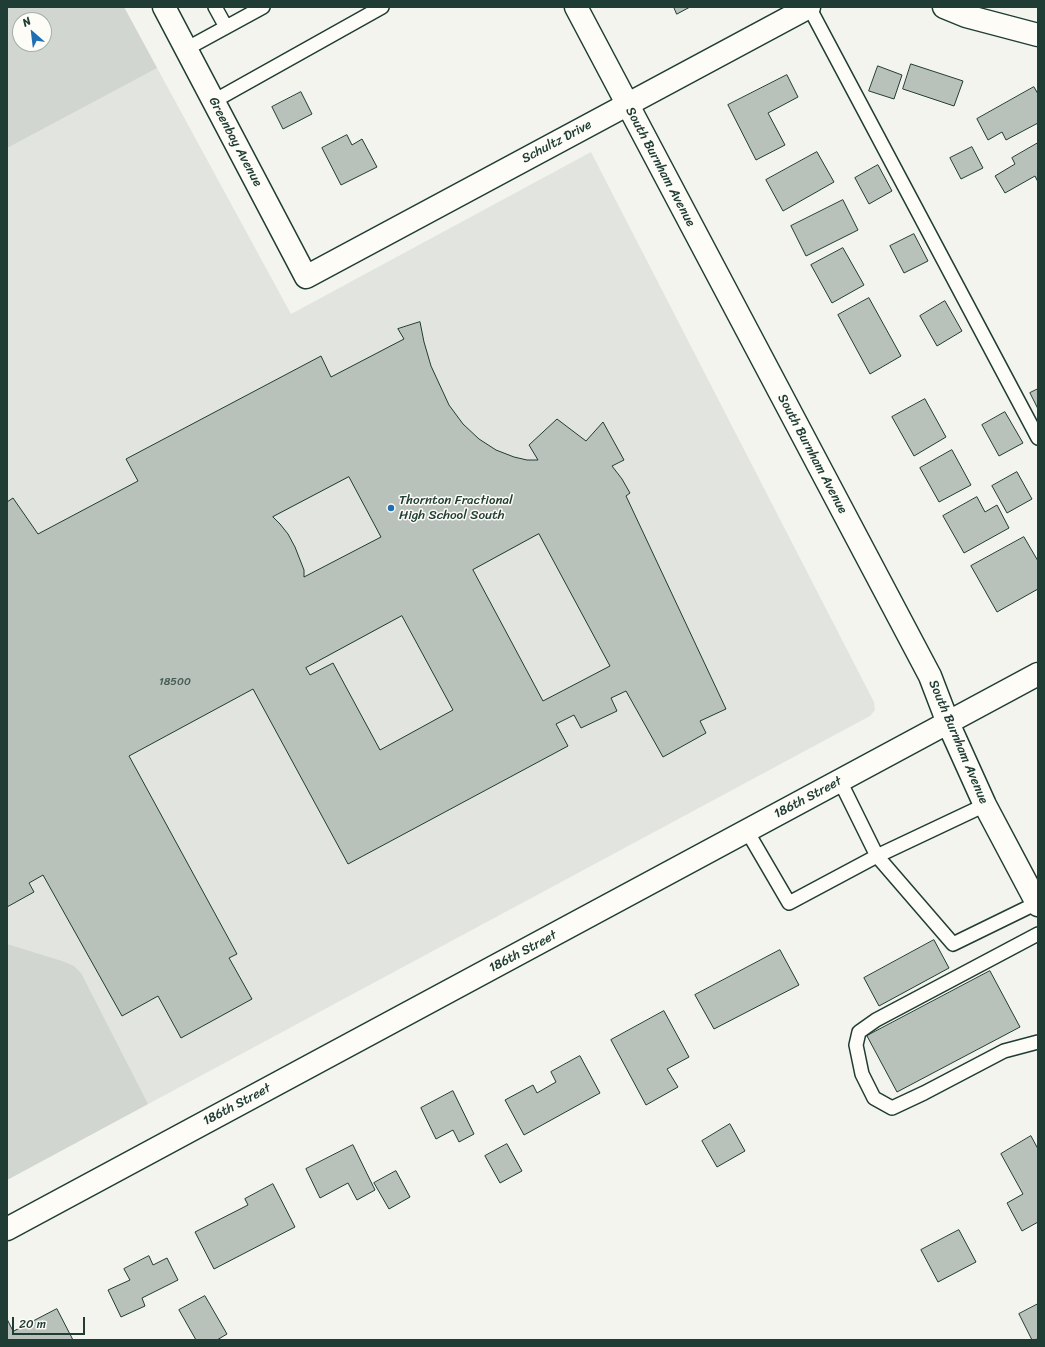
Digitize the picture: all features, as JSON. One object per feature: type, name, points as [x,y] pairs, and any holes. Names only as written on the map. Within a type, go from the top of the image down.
[{"type":"street","name":"Greenbay Avenue","points":[[164,7],[306,277]]},
{"type":"street","name":"South Burnham Avenue","points":[[576,7],[930,676],[948,722],[985,805],[1038,904]]},
{"type":"street","name":"Schultz Drive","points":[[306,277],[809,7]]},
{"type":"street","points":[[944,7],[966,16],[1038,35]]},
{"type":"street","name":"186th Street","points":[[7,1229],[1038,674]]},
{"type":"lane","points":[[215,7],[226,28]]},
{"type":"lane","points":[[186,49],[263,7]]},
{"type":"lane","points":[[214,102],[382,7]]},
{"type":"lane","points":[[809,7],[1038,438]]},
{"type":"lane","points":[[840,781],[877,856],[953,944],[1038,904]]},
{"type":"lane","points":[[747,831],[789,903],[877,856],[985,805]]},
{"type":"lane","points":[[1038,934],[876,1020],[859,1032],[856,1045],[862,1074],[874,1098],[892,1108],[1004,1051],[1038,1042]]},
{"type":"shaded area","name":"Thornton Fractional High School South","points":[[7,7],[124,7],[291,314],[591,152],[874,702],[875,710],[870,716],[7,1180]]},
{"type":"shaded area","points":[[7,7],[124,7],[157,68],[7,148]]},
{"type":"shaded area","points":[[7,944],[62,961],[74,966],[81,973],[148,1104],[7,1180]]},
{"type":"building","points":[[674,7],[690,7],[677,14]]},
{"type":"building","points":[[911,64],[963,81],[954,106],[903,89]]},
{"type":"building","points":[[878,66],[902,75],[894,99],[869,91]]},
{"type":"building","points":[[787,75],[798,97],[768,113],[785,145],[756,160],[728,105]]},
{"type":"building","points":[[1034,87],[1038,94],[1038,123],[1006,140],[1002,132],[988,140],[977,119]]},
{"type":"building","points":[[301,92],[312,114],[283,129],[272,107]]},
{"type":"building","points":[[347,135],[352,145],[362,139],[377,167],[341,185],[322,148]]},
{"type":"building","points":[[1038,143],[1038,182],[1035,176],[1005,193],[995,176],[1015,164],[1012,158]]},
{"type":"building","points":[[972,147],[983,168],[961,179],[950,158]]},
{"type":"building","points":[[817,152],[834,182],[783,211],[766,180]]},
{"type":"building","points":[[878,165],[892,191],[869,204],[855,178]]},
{"type":"building","points":[[843,200],[858,230],[806,256],[791,226]]},
{"type":"building","points":[[914,234],[928,261],[904,273],[890,246]]},
{"type":"building","points":[[843,248],[864,285],[832,303],[811,265]]},
{"type":"building","points":[[869,298],[901,356],[870,374],[838,315]]},
{"type":"building","points":[[945,301],[962,331],[937,346],[920,316]]},
{"type":"building","points":[[420,322],[431,366],[449,405],[463,424],[479,439],[496,450],[514,457],[527,460],[538,460],[529,445],[557,419],[586,441],[603,422],[624,460],[612,466],[630,493],[626,496],[726,709],[700,721],[706,733],[663,757],[626,691],[611,698],[617,711],[581,728],[574,715],[556,724],[568,746],[348,864],[253,689],[129,756],[237,954],[229,958],[252,999],[181,1038],[158,996],[122,1016],[43,875],[29,883],[34,892],[7,907],[7,502],[13,498],[38,534],[138,481],[126,459],[321,356],[331,377],[404,339],[398,329]],"holes":[[[349,477],[381,537],[304,577],[304,570],[295,547],[288,534],[273,517]],[[539,534],[610,666],[543,701],[473,570]],[[402,616],[453,710],[380,750],[333,663],[310,675],[306,668]]]},
{"type":"building","points":[[1038,389],[1038,409],[1030,393]]},
{"type":"building","points":[[925,399],[946,437],[914,456],[892,417]]},
{"type":"building","points":[[1005,412],[1023,443],[999,456],[982,425]]},
{"type":"building","points":[[952,450],[971,485],[939,502],[920,468]]},
{"type":"building","points":[[1017,472],[1032,499],[1007,513],[992,486]]},
{"type":"building","points":[[977,497],[985,512],[997,505],[1009,528],[964,553],[943,516]]},
{"type":"building","points":[[1024,537],[1038,561],[1038,589],[997,612],[971,566]]},
{"type":"building","points":[[934,940],[949,968],[879,1006],[864,978]]},
{"type":"building","points":[[780,950],[799,985],[714,1029],[695,995]]},
{"type":"building","points":[[990,971],[1020,1027],[897,1092],[867,1036]]},
{"type":"building","points":[[664,1011],[689,1057],[667,1069],[678,1087],[646,1105],[611,1040]]},
{"type":"building","points":[[580,1056],[600,1093],[524,1135],[505,1100],[533,1085],[537,1093],[556,1082],[551,1072]]},
{"type":"building","points":[[453,1091],[474,1134],[459,1142],[453,1130],[436,1139],[421,1108]]},
{"type":"building","points":[[730,1124],[745,1151],[717,1167],[702,1141]]},
{"type":"building","points":[[1031,1136],[1038,1149],[1038,1222],[1022,1231],[1007,1203],[1023,1194],[1001,1154]]},
{"type":"building","points":[[507,1144],[522,1171],[500,1183],[485,1156]]},
{"type":"building","points":[[353,1145],[375,1190],[357,1200],[348,1183],[320,1198],[306,1169]]},
{"type":"building","points":[[396,1171],[410,1197],[389,1209],[374,1183]]},
{"type":"building","points":[[273,1184],[295,1227],[214,1269],[195,1232],[248,1205],[245,1199]]},
{"type":"building","points":[[959,1230],[976,1262],[938,1282],[921,1250]]},
{"type":"building","points":[[149,1256],[153,1265],[167,1258],[178,1280],[142,1298],[145,1306],[121,1317],[108,1290],[130,1280],[124,1269]]},
{"type":"building","points":[[205,1296],[227,1334],[217,1340],[196,1340],[179,1310]]},
{"type":"building","points":[[1038,1304],[1038,1339],[1032,1340],[1019,1314]]},
{"type":"building","points":[[57,1309],[73,1340],[7,1340],[7,1319],[13,1331]]},
{"type":"place","name":"Thornton Fractional High School South","points":[[391,508]]}]
